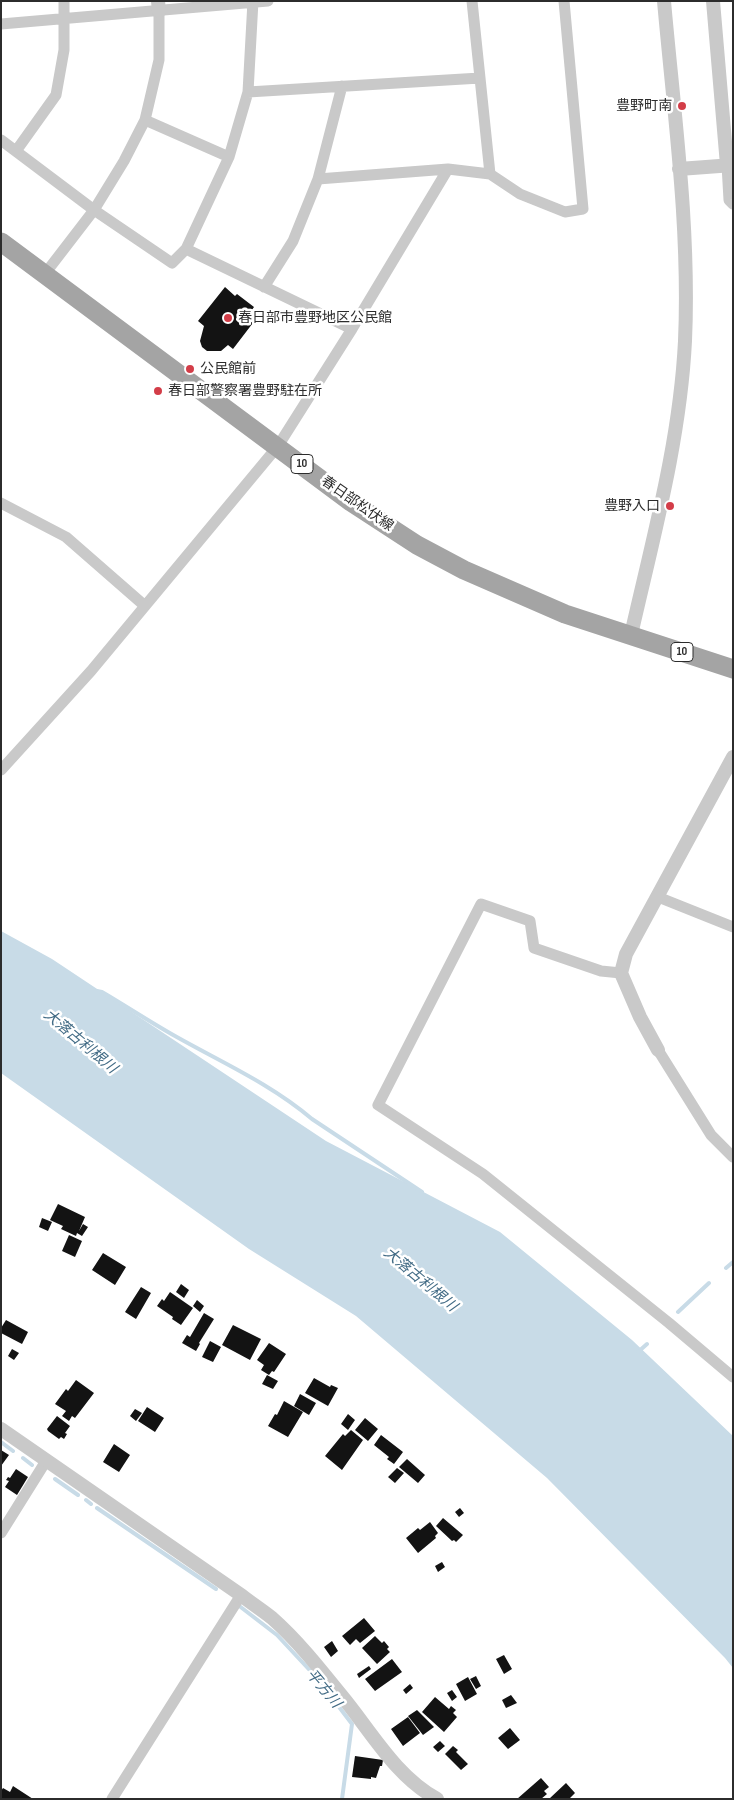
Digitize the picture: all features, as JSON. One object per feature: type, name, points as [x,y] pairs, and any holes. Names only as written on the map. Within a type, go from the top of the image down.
[{"type":"main road","name":"春日部松伏線","points":[[1,242],[352,502],[440,558],[565,614],[733,669]]},
{"type":"street","points":[[16,151],[56,95],[64,50],[64,1]]},
{"type":"street","points":[[1,24],[65,19],[158,6],[268,1]]},
{"type":"street","points":[[472,1],[490,174]]},
{"type":"street","points":[[318,179],[448,169],[490,174],[520,194],[565,212],[583,209],[564,1]]},
{"type":"street","points":[[631,635],[668,475],[682,384],[685,342],[686,289],[680,169],[664,1]]},
{"type":"street","points":[[714,1],[730,165],[729,200],[733,204]]},
{"type":"street","points":[[1,140],[94,210],[172,264],[186,249],[229,157],[248,92],[253,2]]},
{"type":"street","points":[[44,274],[94,210],[124,161],[145,120],[159,60],[158,6]]},
{"type":"street","points":[[248,92],[480,78]]},
{"type":"street","points":[[264,287],[293,241],[318,179],[342,86]]},
{"type":"street","points":[[145,120],[229,157]]},
{"type":"street","points":[[680,169],[730,165]]},
{"type":"street","points":[[1,770],[91,671],[278,446],[352,329],[448,169]]},
{"type":"street","points":[[186,249],[352,329]]},
{"type":"street","points":[[1,503],[66,537],[145,606]]},
{"type":"street","points":[[733,757],[626,954],[621,973],[640,1017],[658,1050],[711,1135],[733,1156]]},
{"type":"street","points":[[658,897],[733,928]]},
{"type":"street","points":[[621,973],[601,971],[534,948],[530,921],[480,904],[378,1106],[483,1174],[669,1323],[733,1377]]},
{"type":"street","points":[[1,1429],[273,1619],[306,1653],[342,1696],[394,1764],[423,1791],[437,1799]]},
{"type":"street","points":[[1,1533],[46,1461]]},
{"type":"street","points":[[112,1799],[241,1595]]},
{"type":"water","name":"大落古利根川","points":[[1,931],[52,959],[326,1141],[500,1232],[632,1340],[733,1436],[733,1668],[547,1478],[356,1316],[249,1249],[1,1073]]},
{"type":"building","name":"春日部市豊野地区公民館","points":[[225,287],[235,296],[237,294],[254,307],[252,310],[259,315],[233,349],[228,345],[221,351],[207,351],[202,347],[200,341],[204,326],[198,321]]},
{"type":"building","points":[[58,1204],[85,1217],[79,1231],[83,1224],[88,1227],[82,1236],[77,1233],[76,1236],[61,1229],[63,1226],[50,1220]]},
{"type":"building","points":[[42,1218],[52,1222],[48,1231],[39,1227]]},
{"type":"building","points":[[69,1235],[82,1241],[75,1257],[62,1251]]},
{"type":"building","points":[[103,1253],[126,1267],[115,1285],[92,1270]]},
{"type":"building","points":[[181,1284],[189,1290],[184,1298],[176,1292]]},
{"type":"building","points":[[141,1287],[151,1293],[136,1319],[125,1312]]},
{"type":"building","points":[[170,1292],[193,1308],[181,1325],[157,1306],[162,1299],[164,1301]]},
{"type":"building","points":[[197,1300],[204,1306],[200,1312],[193,1306]]},
{"type":"building","points":[[204,1313],[214,1319],[196,1351],[182,1343],[187,1335],[190,1337]]},
{"type":"building","points":[[6,1320],[28,1332],[22,1344],[1,1333],[1,1328]]},
{"type":"building","points":[[233,1325],[261,1339],[250,1360],[222,1345]]},
{"type":"building","points":[[210,1341],[221,1347],[213,1362],[202,1357]]},
{"type":"building","points":[[269,1343],[286,1354],[274,1372],[272,1371],[269,1375],[261,1370],[264,1365],[257,1360]]},
{"type":"building","points":[[12,1349],[19,1353],[14,1360],[8,1356]]},
{"type":"building","points":[[267,1375],[278,1381],[273,1389],[262,1384]]},
{"type":"building","points":[[314,1378],[330,1387],[331,1385],[338,1388],[328,1406],[305,1393]]},
{"type":"building","points":[[76,1380],[94,1393],[75,1418],[72,1416],[69,1421],[62,1416],[66,1411],[55,1404],[66,1389],[68,1391]]},
{"type":"building","points":[[300,1394],[316,1403],[309,1415],[294,1406]]},
{"type":"building","points":[[284,1401],[303,1412],[288,1437],[268,1426],[275,1414],[277,1415]]},
{"type":"building","points":[[147,1407],[164,1418],[155,1432],[138,1421]]},
{"type":"building","points":[[135,1409],[142,1413],[136,1421],[130,1416]]},
{"type":"building","points":[[348,1414],[355,1420],[348,1430],[341,1424]]},
{"type":"building","points":[[57,1416],[70,1426],[65,1433],[67,1434],[64,1439],[61,1437],[59,1439],[47,1429]]},
{"type":"building","points":[[365,1418],[378,1429],[368,1441],[355,1430]]},
{"type":"building","points":[[351,1430],[363,1440],[342,1470],[325,1456],[343,1434],[345,1436]]},
{"type":"building","points":[[381,1435],[403,1452],[394,1464],[387,1459],[389,1457],[374,1445]]},
{"type":"building","points":[[114,1444],[130,1455],[119,1472],[103,1462]]},
{"type":"building","points":[[1,1450],[9,1455],[1,1466]]},
{"type":"building","points":[[407,1459],[425,1475],[418,1483],[399,1467]]},
{"type":"building","points":[[397,1468],[404,1473],[395,1483],[388,1477]]},
{"type":"building","points":[[16,1469],[28,1477],[17,1495],[5,1487],[9,1481],[6,1480],[8,1477],[10,1478]]},
{"type":"building","points":[[460,1508],[464,1513],[459,1517],[455,1512]]},
{"type":"building","points":[[443,1518],[463,1535],[456,1542],[452,1541],[436,1526]]},
{"type":"building","points":[[430,1522],[438,1533],[435,1536],[436,1538],[418,1553],[406,1538],[418,1528],[420,1530]]},
{"type":"building","points":[[442,1562],[445,1567],[438,1572],[435,1566]]},
{"type":"building","points":[[364,1618],[375,1631],[360,1643],[356,1639],[350,1645],[342,1636]]},
{"type":"building","points":[[375,1636],[382,1643],[384,1641],[389,1647],[387,1649],[390,1652],[377,1664],[362,1648]]},
{"type":"building","points":[[332,1641],[338,1651],[331,1657],[324,1647]]},
{"type":"building","points":[[504,1655],[512,1669],[504,1674],[496,1659]]},
{"type":"building","points":[[392,1659],[402,1672],[375,1691],[365,1679]]},
{"type":"building","points":[[369,1666],[371,1669],[359,1678],[357,1674]]},
{"type":"building","points":[[476,1676],[481,1686],[476,1689],[470,1679]]},
{"type":"building","points":[[468,1677],[477,1694],[465,1701],[456,1684]]},
{"type":"building","points":[[410,1684],[413,1688],[406,1694],[403,1690]]},
{"type":"building","points":[[452,1690],[457,1697],[452,1701],[447,1693]]},
{"type":"building","points":[[511,1695],[517,1703],[506,1708],[502,1700]]},
{"type":"building","points":[[435,1697],[449,1709],[451,1706],[456,1710],[453,1713],[457,1717],[444,1732],[422,1712]]},
{"type":"building","points":[[417,1710],[434,1727],[423,1735],[408,1716]]},
{"type":"building","points":[[408,1717],[420,1733],[403,1746],[391,1729]]},
{"type":"building","points":[[510,1728],[520,1740],[508,1749],[498,1738]]},
{"type":"building","points":[[440,1741],[445,1746],[438,1752],[433,1747]]},
{"type":"building","points":[[453,1746],[458,1750],[456,1752],[468,1764],[461,1770],[445,1754]]},
{"type":"building","points":[[355,1756],[383,1760],[376,1778],[352,1777]]},
{"type":"building","points":[[541,1778],[549,1787],[544,1791],[547,1794],[541,1799],[517,1799]]},
{"type":"building","points":[[566,1783],[575,1793],[569,1799],[549,1799]]},
{"type":"building","points":[[13,1786],[33,1799],[1,1799],[3,1788],[10,1792]]},
{"type":"waterway","points":[[97,991],[102,992],[166,1031],[263,1084],[422,1192]]},
{"type":"waterway","points":[[726,1268],[733,1262]]},
{"type":"waterway","points":[[678,1312],[709,1283]]},
{"type":"waterway","points":[[638,1352],[647,1344]]},
{"type":"waterway","name":"平方川","points":[[1,1442],[13,1451]]},
{"type":"waterway","name":"平方川","points":[[23,1458],[32,1465]]},
{"type":"waterway","name":"平方川","points":[[55,1479],[78,1495]]},
{"type":"waterway","name":"平方川","points":[[86,1500],[91,1504]]},
{"type":"waterway","name":"平方川","points":[[97,1508],[216,1589]]},
{"type":"waterway","name":"平方川","points":[[238,1605],[277,1635],[317,1678],[352,1724],[342,1799]]},
{"type":"place","name":"豊野町南","points":[[682,106]]},
{"type":"place","name":"春日部市豊野地区公民館","points":[[228,318]]},
{"type":"place","name":"公民館前","points":[[190,369]]},
{"type":"place","name":"春日部警察署豊野駐在所","points":[[158,391]]},
{"type":"place","name":"豊野入口","points":[[670,506]]}]
